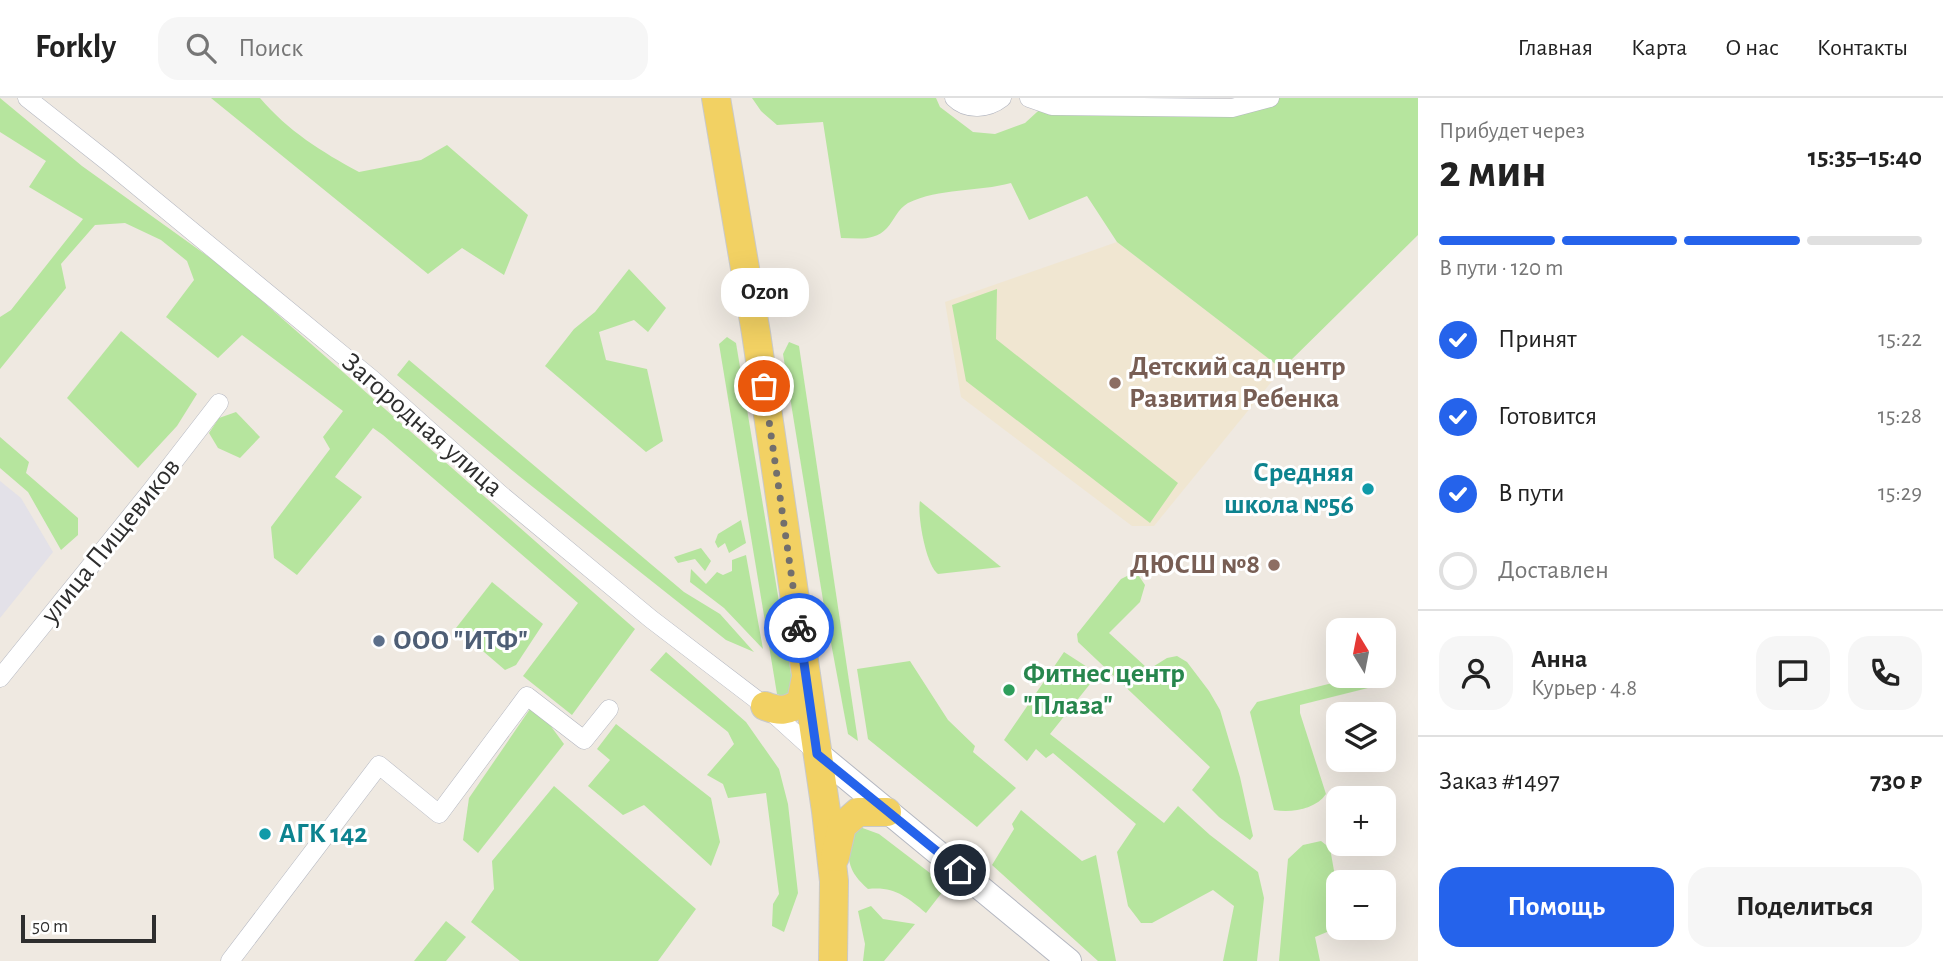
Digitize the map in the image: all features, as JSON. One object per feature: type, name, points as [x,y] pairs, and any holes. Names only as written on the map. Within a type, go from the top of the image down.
[{"type":"main road","points":[[716,99],[756,333],[834,881]]},
{"type":"main road","points":[[765,706],[777,711],[790,710],[801,702],[806,674]]},
{"type":"main road","points":[[817,754],[1069,961]]},
{"type":"main road","points":[[833,961],[834,881],[836,852],[842,826],[858,812],[887,812]]},
{"type":"street","name":"Загородная улица","points":[[27,98],[373,380],[500,494],[651,619],[765,706],[817,754]]},
{"type":"street","points":[[954,98],[961,105],[979,108],[1002,98]]},
{"type":"street","points":[[1029,98],[1052,106],[1219,108],[1249,105],[1270,98]]},
{"type":"street","name":"улица Пищевиков","points":[[0,678],[219,403]]},
{"type":"street","points":[[230,961],[379,765],[439,814],[527,696],[584,740],[610,709]]},
{"type":"shaded area","name":"Детский сад центр Развития Ребенка","points":[[1117,242],[1282,369],[1154,526],[1132,526],[961,397],[945,302]]},
{"type":"shaded area","points":[[0,481],[21,498],[53,552],[0,618]]},
{"type":"green space","points":[[0,98],[82,166],[227,270],[635,629],[572,715],[523,676],[578,603],[373,428],[335,477],[362,497],[297,575],[274,558],[271,527],[330,449],[323,437],[343,411],[242,335],[218,358],[166,317],[194,280],[187,261],[161,240],[125,223],[95,225],[61,264],[66,288],[0,369],[0,317],[11,310],[83,219],[29,187],[46,161],[0,132]]},
{"type":"green space","points":[[211,98],[260,98],[282,121],[306,140],[359,172],[421,160],[447,145],[528,215],[504,275],[462,248],[428,274]]},
{"type":"green space","points":[[752,98],[936,98],[940,107],[973,132],[995,134],[1025,123],[1049,101],[1218,109],[1251,98],[1418,98],[1418,235],[1282,369],[1117,242],[1087,196],[1029,220],[1011,183],[946,192],[908,203],[887,228],[877,235],[841,238],[823,122],[777,125],[761,111]]},
{"type":"green space","points":[[629,269],[666,308],[648,332],[634,320],[599,332],[606,360],[647,369],[663,441],[646,452],[545,366],[574,329],[595,312]]},
{"type":"green space","points":[[997,289],[996,339],[1178,483],[1150,523],[966,381],[952,305]]},
{"type":"green space","points":[[121,331],[197,394],[177,426],[138,468],[67,398]]},
{"type":"green space","points":[[727,337],[736,343],[794,692],[787,698],[777,694],[719,344]]},
{"type":"green space","points":[[789,342],[799,346],[858,741],[848,734],[823,600],[783,354]]},
{"type":"green space","points":[[409,360],[684,592],[720,614],[754,652],[726,640],[519,476],[397,375]]},
{"type":"green space","points":[[236,412],[260,437],[240,458],[218,448],[209,433],[219,418]]},
{"type":"green space","points":[[0,437],[29,462],[26,473],[78,518],[78,535],[61,550],[28,492],[0,468]]},
{"type":"green space","points":[[920,501],[1001,567],[938,574],[923,540]]},
{"type":"green space","points":[[741,520],[746,543],[729,553],[725,543],[718,548],[715,542],[718,534]]},
{"type":"green space","points":[[701,548],[711,561],[705,571],[695,559],[678,563],[674,557]]},
{"type":"green space","points":[[746,555],[763,649],[724,608],[690,582],[691,569],[706,584],[717,572],[723,575],[732,571],[732,560]]},
{"type":"green space","points":[[1131,574],[1139,576],[1145,585],[1140,602],[1109,633],[1147,668],[1177,656],[1187,662],[1209,691],[1220,710],[1240,777],[1253,836],[1250,840],[1219,817],[1192,790],[1210,767],[1078,642],[1077,634],[1121,579]]},
{"type":"green space","points":[[492,582],[543,624],[516,665],[505,670],[456,628]]},
{"type":"green space","points":[[666,652],[746,722],[779,769],[788,804],[798,893],[784,932],[772,926],[773,904],[779,894],[766,793],[728,798],[723,784],[707,775],[734,744],[728,732],[650,670]]},
{"type":"green space","points":[[1064,652],[1098,674],[1050,734],[1164,823],[1178,806],[1258,872],[1264,898],[1257,961],[1223,961],[1234,906],[1213,890],[1152,923],[1141,923],[1128,906],[1117,852],[1136,824],[1053,753],[1046,758],[1036,749],[1027,761],[1004,740]]},
{"type":"green space","points":[[910,661],[948,720],[975,746],[973,752],[1016,788],[977,827],[868,739],[857,669]]},
{"type":"green space","points":[[1326,685],[1326,688],[1368,688],[1300,705],[1300,713],[1326,794],[1316,803],[1303,809],[1274,810],[1250,712],[1257,702]]},
{"type":"green space","points":[[530,709],[550,725],[564,744],[478,853],[463,840],[469,798]]},
{"type":"green space","points":[[616,724],[711,798],[720,842],[711,866],[644,805],[623,815],[588,786],[610,760],[597,749]]},
{"type":"green space","points":[[554,786],[696,909],[658,961],[520,961],[471,922],[494,889],[492,861]]},
{"type":"green space","points":[[1021,810],[1082,861],[1096,855],[1116,961],[1098,961],[992,865],[1014,829],[1012,824]]},
{"type":"green space","points":[[857,826],[879,834],[947,886],[926,913],[893,891],[868,889],[856,877],[849,859],[848,836]]},
{"type":"green space","points":[[1321,841],[1326,845],[1326,856],[1331,856],[1334,870],[1326,870],[1326,932],[1315,937],[1320,961],[1279,961],[1288,859],[1303,845]]},
{"type":"green space","points":[[871,906],[883,919],[915,924],[884,961],[863,961],[865,944],[858,911]]},
{"type":"green space","points":[[446,921],[466,937],[446,961],[414,961]]},
{"type":"way so far","points":[[764,386],[799,628]]},
{"type":"place","name":"Детский сад центр Развития Ребенка","points":[[1115,383]]},
{"type":"place","name":"Ozon","points":[[764,386]]},
{"type":"place","name":"Средняя школа №56","points":[[1368,489]]},
{"type":"place","name":"ДЮСШ №8","points":[[1274,565]]},
{"type":"place","name":"ООО \"ИТФ\"","points":[[379,641]]},
{"type":"place","name":"Фитнес центр \"Плаза\"","points":[[1009,690]]},
{"type":"place","name":"АГК 142","points":[[265,834]]},
{"type":"route","points":[[799,628],[817,754],[960,870]]}]
